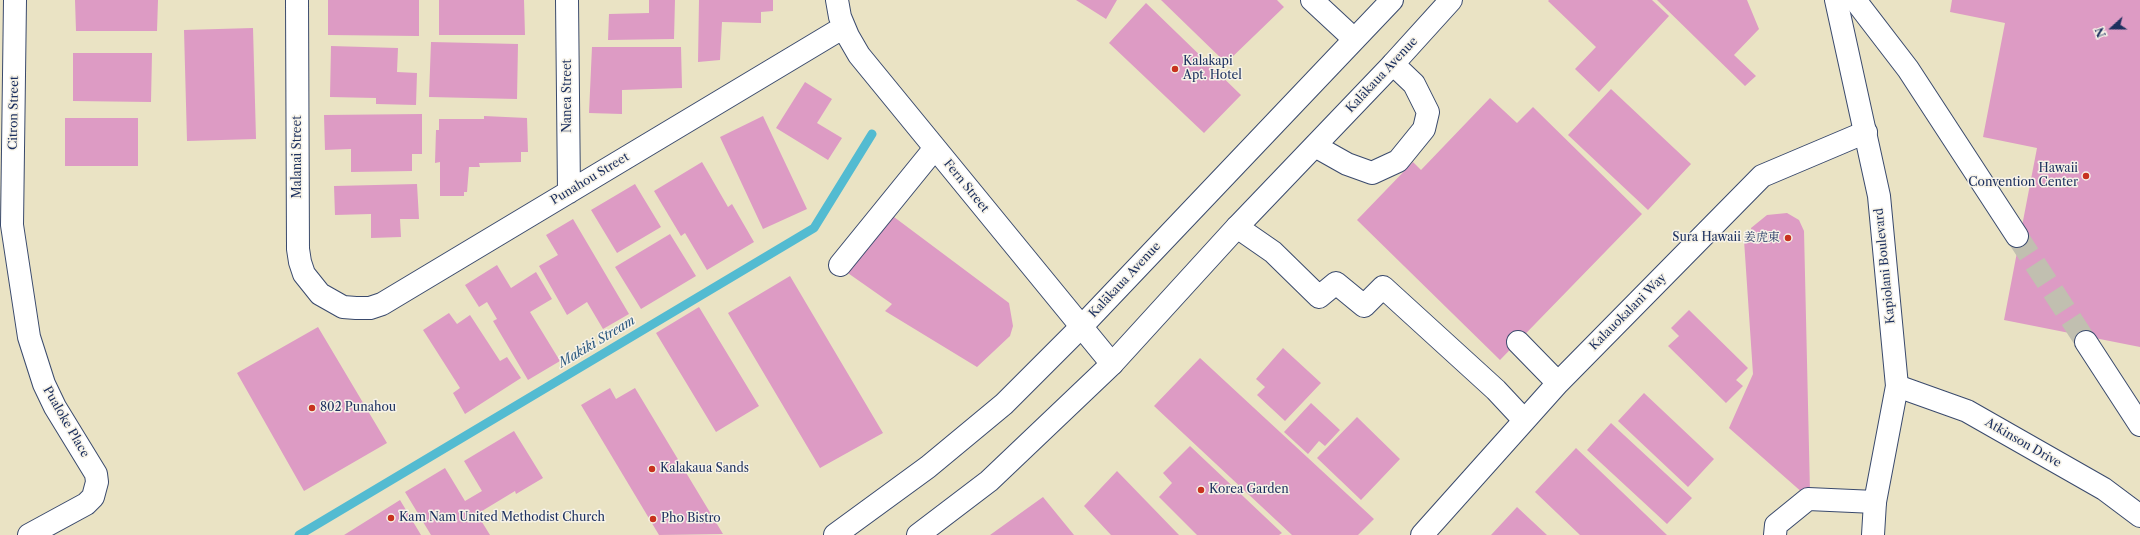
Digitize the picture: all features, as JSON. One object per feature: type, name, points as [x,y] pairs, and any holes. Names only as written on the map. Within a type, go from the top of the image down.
[{"type":"street","name":"Malanai Street","points":[[296,0],[298,249],[304,274],[320,294],[330,301]]},
{"type":"street","name":"Nanea Street","points":[[567,0],[569,192]]},
{"type":"street","name":"Fern Street","points":[[837,0],[844,27],[859,54],[1112,364]]},
{"type":"street","points":[[1312,0],[1354,39]]},
{"type":"street","name":"Kalākaua Avenue","points":[[844,533],[928,467],[1004,404],[1082,326],[1392,0]]},
{"type":"street","name":"Kalākaua Avenue","points":[[918,535],[989,480],[1112,364],[1237,226],[1393,64],[1451,0]]},
{"type":"street","name":"Kapiolani Boulevard","points":[[1836,0],[1879,196],[1897,386],[1875,502],[1873,535]]},
{"type":"street","points":[[1854,0],[1908,69],[2017,236]]},
{"type":"street","name":"Citron Street","points":[[6,227],[10,9]]},
{"type":"street","name":"Punahou Street","points":[[330,301],[343,307],[356,308],[370,308],[382,304],[844,27]]},
{"type":"street","points":[[1315,146],[1347,164],[1372,173],[1398,161],[1424,129],[1428,112],[1414,84],[1393,64]]},
{"type":"street","name":"Kalauokalani Way","points":[[1422,535],[1558,383],[1762,176],[1866,132]]},
{"type":"street","points":[[840,265],[935,148]]},
{"type":"street","points":[[1237,226],[1273,252],[1319,297],[1336,284],[1364,306],[1383,287],[1496,390],[1524,420]]},
{"type":"street","name":"Pualoke Place","points":[[6,227],[29,336],[36,361],[55,407],[92,467],[97,482],[93,497],[86,504],[29,535]]},
{"type":"street","points":[[1518,342],[1558,383]]},
{"type":"street","points":[[2086,342],[2140,425]]},
{"type":"street","name":"Atkinson Drive","points":[[1897,386],[1967,411],[2104,489],[2140,516]]},
{"type":"street","points":[[1775,535],[1776,525],[1808,499],[1875,502]]},
{"type":"building","points":[[75,0],[158,0],[157,31],[76,31]]},
{"type":"building","points":[[328,0],[419,0],[419,36],[328,35]]},
{"type":"building","points":[[439,0],[524,0],[525,35],[439,35]]},
{"type":"building","points":[[649,0],[675,0],[674,39],[608,40],[609,14],[649,13]]},
{"type":"building","points":[[699,0],[773,0],[773,11],[761,12],[761,23],[722,22],[720,60],[698,62]]},
{"type":"building","points":[[1076,0],[1117,0],[1106,19]]},
{"type":"building","points":[[1161,0],[1277,0],[1284,7],[1226,63]]},
{"type":"building","points":[[1652,0],[1669,16],[1599,92],[1575,69],[1596,47],[1548,1]]},
{"type":"building","points":[[1657,0],[1747,0],[1759,29],[1734,55],[1756,76],[1745,86]]},
{"type":"building","name":"Hawaii Convention Center","points":[[1952,0],[2140,0],[2140,347],[2004,320],[2037,148],[1983,137],[2005,23],[1950,12]]},
{"type":"building","name":"Kalakapi Apt. Hotel","points":[[1146,3],[1241,95],[1204,133],[1109,43]]},
{"type":"building","points":[[253,28],[256,139],[187,141],[184,30]]},
{"type":"building","points":[[431,42],[518,44],[517,99],[429,97]]},
{"type":"building","points":[[331,46],[398,48],[397,72],[417,73],[416,105],[376,104],[376,98],[330,97]]},
{"type":"building","points":[[592,47],[681,47],[682,88],[622,90],[622,114],[589,113]]},
{"type":"building","points":[[73,53],[152,53],[151,102],[73,101]]},
{"type":"building","points":[[805,82],[832,99],[817,123],[842,138],[828,160],[776,128]]},
{"type":"building","points":[[1611,89],[1691,164],[1648,210],[1568,135]]},
{"type":"building","points":[[1490,98],[1517,123],[1533,107],[1642,214],[1500,360],[1357,220],[1413,162],[1421,170]]},
{"type":"building","points":[[422,114],[422,154],[412,154],[412,171],[351,172],[351,149],[325,150],[324,115]]},
{"type":"building","points":[[484,116],[527,118],[528,152],[521,152],[521,162],[479,163],[480,167],[469,167],[467,192],[464,192],[464,196],[440,196],[440,162],[435,163],[436,130],[439,130],[439,119],[484,119]]},
{"type":"building","points":[[763,116],[807,209],[763,229],[720,137]]},
{"type":"building","points":[[65,118],[138,118],[138,166],[65,166]]},
{"type":"building","points":[[702,162],[728,207],[732,204],[754,242],[707,270],[685,233],[681,236],[654,191]]},
{"type":"building","points":[[417,184],[419,219],[400,219],[401,237],[371,238],[371,214],[335,215],[334,186]]},
{"type":"building","points":[[635,184],[661,227],[617,253],[591,210]]},
{"type":"building","points":[[1787,213],[1799,220],[1804,231],[1810,492],[1804,494],[1729,428],[1753,374],[1744,240],[1752,239],[1751,228],[1767,215]]},
{"type":"building","points":[[894,217],[1009,303],[1013,326],[1010,336],[977,367],[885,311],[892,304],[845,271]]},
{"type":"building","points":[[573,219],[629,314],[603,329],[587,302],[567,315],[539,266],[558,255],[546,235]]},
{"type":"building","points":[[670,234],[696,276],[641,309],[615,267]]},
{"type":"building","points":[[497,265],[511,288],[536,272],[552,299],[530,312],[560,361],[528,380],[493,321],[497,319],[487,302],[479,307],[465,285]]},
{"type":"building","points":[[790,276],[883,433],[820,468],[728,313]]},
{"type":"building","points":[[699,307],[759,406],[716,432],[656,333]]},
{"type":"building","points":[[1689,310],[1748,368],[1736,380],[1743,386],[1726,403],[1668,346],[1679,336],[1671,328]]},
{"type":"building","points":[[449,313],[457,324],[470,315],[500,361],[507,357],[521,378],[465,414],[453,393],[460,388],[423,330]]},
{"type":"building","name":"802 Punahou","points":[[318,327],[387,443],[304,491],[237,373]]},
{"type":"building","points":[[1283,348],[1321,383],[1285,421],[1257,395],[1265,387],[1256,379]]},
{"type":"building","points":[[1200,358],[1374,519],[1358,535],[1292,535],[1154,406]]},
{"type":"building","name":"Kalakaua Sands","points":[[610,388],[616,399],[635,388],[723,534],[659,535],[581,405]]},
{"type":"building","points":[[1644,393],[1714,459],[1688,487],[1618,421]]},
{"type":"building","points":[[1311,403],[1340,430],[1325,446],[1319,441],[1308,454],[1284,432]]},
{"type":"building","points":[[1357,417],[1400,459],[1361,500],[1317,458]]},
{"type":"building","points":[[1611,423],[1692,498],[1667,524],[1587,450]]},
{"type":"building","points":[[514,431],[543,478],[516,494],[515,491],[477,514],[490,535],[431,535],[405,492],[445,468],[465,501],[482,491],[464,461]]},
{"type":"building","name":"Korea Garden","points":[[1190,446],[1282,533],[1279,535],[1197,535],[1159,497],[1172,483],[1163,473]]},
{"type":"building","points":[[1576,448],[1667,535],[1580,535],[1535,492]]},
{"type":"building","points":[[1117,471],[1179,535],[1111,535],[1084,506]]},
{"type":"building","points":[[1043,497],[1074,535],[990,535]]},
{"type":"building","name":"Kam Nam United Methodist Church","points":[[400,500],[421,535],[344,535]]},
{"type":"building","points":[[1517,507],[1547,535],[1491,535]]},
{"type":"waterway","name":"Makiki Stream","points":[[299,535],[814,228],[872,134]]},
{"type":"tunnel","points":[[2017,236],[2086,342]]},
{"type":"place","name":"Kalakapi Apt. Hotel","points":[[1175,69]]},
{"type":"place","name":"Hawaii Convention Center","points":[[2086,176]]},
{"type":"place","name":"Sura Hawaii 姜虎東","points":[[1788,238]]},
{"type":"place","name":"802 Punahou","points":[[312,408]]},
{"type":"place","name":"Kalakaua Sands","points":[[652,469]]},
{"type":"place","name":"Korea Garden","points":[[1201,490]]},
{"type":"place","name":"Kam Nam United Methodist Church","points":[[391,518]]},
{"type":"place","name":"Pho Bistro","points":[[653,519]]}]
